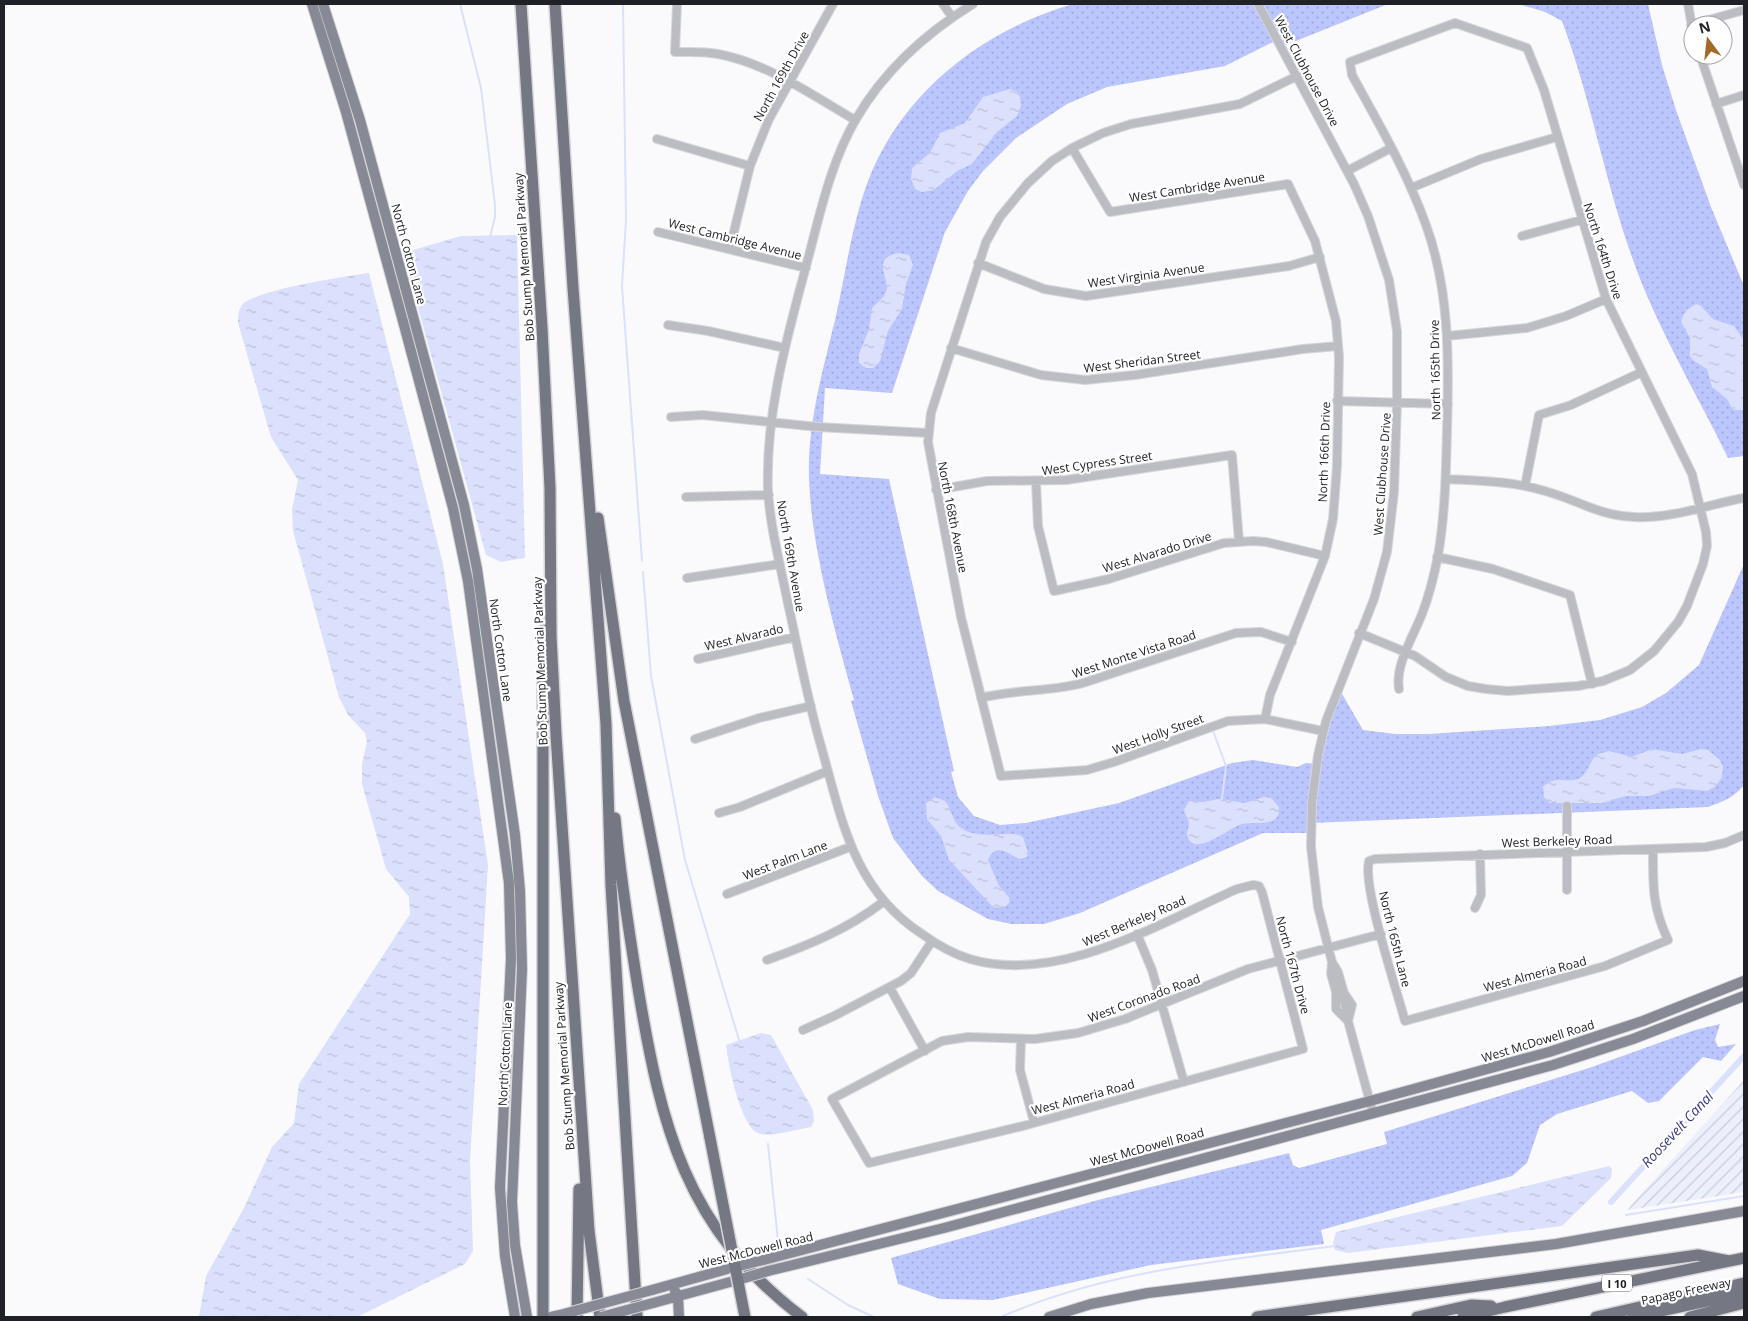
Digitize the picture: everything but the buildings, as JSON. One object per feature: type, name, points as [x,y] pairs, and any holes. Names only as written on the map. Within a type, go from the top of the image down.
[{"type":"highway","name":"Bob Stump Memorial Parkway","points":[[521,4],[542,328],[550,488],[554,707],[589,1231],[600,1317]]},
{"type":"highway","points":[[555,4],[573,288],[606,724],[619,856],[632,954],[648,1043],[675,1148],[698,1200],[730,1251],[762,1284],[802,1317]]},
{"type":"highway","points":[[543,1317],[544,488],[547,456]]},
{"type":"highway","points":[[587,467],[596,502],[608,598],[628,728],[745,1317]]},
{"type":"highway","points":[[606,724],[611,885],[637,1317]]},
{"type":"highway","points":[[576,1054],[580,1203],[577,1317]]},
{"type":"highway","points":[[1257,1317],[1698,1255],[1729,1261]]},
{"type":"highway","name":"Papago Freeway","points":[[1505,1307],[1744,1258]]},
{"type":"highway","points":[[1596,1317],[1744,1283]]},
{"type":"highway","name":"Papago Freeway","points":[[1633,1317],[1744,1293]]},
{"type":"highway","points":[[1690,1317],[1744,1303]]},
{"type":"highway","points":[[1417,1317],[1471,1305],[1505,1307]]},
{"type":"highway","name":"I 10","points":[[1463,1317],[1505,1307]]},
{"type":"main road","name":"North Cotton Lane","points":[[312,4],[348,121],[404,325],[453,508],[468,581],[509,883],[511,959],[500,1188],[505,1256],[515,1317]]},
{"type":"main road","name":"North Cotton Lane","points":[[324,4],[360,120],[464,505],[477,568],[515,835],[522,916],[522,969],[512,1194],[514,1245],[527,1317]]},
{"type":"main road","name":"West McDowell Road","points":[[555,1316],[731,1268],[1370,1101],[1565,1047],[1643,1020],[1744,981]]},
{"type":"main road","name":"West McDowell Road","points":[[600,1317],[768,1271],[944,1228],[1579,1056],[1662,1028],[1744,996]]},
{"type":"main road","points":[[1049,1317],[1091,1304],[1148,1292],[1556,1244],[1744,1212]]},
{"type":"main road","points":[[657,1288],[675,1291],[678,1297],[679,1317]]},
{"type":"street","points":[[677,4],[675,52],[716,53],[759,67],[856,120]]},
{"type":"street","name":"North 169th Drive","points":[[730,248],[750,166],[769,119],[788,82],[834,4]]},
{"type":"street","points":[[943,4],[952,17]]},
{"type":"street","name":"North 169th Avenue","points":[[883,902],[864,876],[850,847],[810,706],[771,524],[769,494],[770,423],[785,348],[826,190],[856,120],[895,66],[952,17],[973,4]]},
{"type":"street","name":"West Clubhouse Drive","points":[[1258,4],[1347,171],[1374,231],[1388,280],[1397,332],[1398,402],[1391,528],[1378,586],[1323,731],[1314,783],[1310,833],[1315,892],[1332,962],[1338,972],[1340,994],[1343,999],[1373,1113]]},
{"type":"street","points":[[1730,15],[1744,10]]},
{"type":"street","name":"North 165th Drive","points":[[1399,689],[1397,676],[1426,601],[1437,557],[1444,513],[1448,404],[1447,336],[1444,300],[1433,247],[1411,188],[1352,75],[1350,62],[1455,23],[1527,48]]},
{"type":"street","name":"North 164th Drive","points":[[1527,48],[1544,90],[1606,300],[1692,474],[1702,507]]},
{"type":"street","points":[[1703,65],[1744,185]]},
{"type":"street","name":"North 168th Avenue","points":[[1001,776],[961,617],[936,490],[928,433],[931,412],[978,263],[993,228],[1017,195],[1046,166],[1072,148],[1103,133],[1131,124],[1240,104],[1297,76]]},
{"type":"street","points":[[1716,104],[1744,95]]},
{"type":"street","points":[[1411,188],[1481,159],[1557,137]]},
{"type":"street","points":[[657,139],[750,166]]},
{"type":"street","name":"West Cambridge Avenue","points":[[1072,148],[1110,212],[1288,184]]},
{"type":"street","points":[[1347,171],[1391,148]]},
{"type":"street","name":"North 166th Drive","points":[[1265,719],[1270,696],[1324,556],[1335,495],[1338,346],[1333,306],[1312,235],[1288,184]]},
{"type":"street","points":[[1522,236],[1581,220]]},
{"type":"street","name":"West Cambridge Avenue","points":[[658,232],[806,268]]},
{"type":"street","name":"West Virginia Avenue","points":[[978,263],[1044,289],[1086,296],[1290,266],[1320,257]]},
{"type":"street","points":[[1447,336],[1527,328],[1566,316],[1606,300]]},
{"type":"street","points":[[668,325],[708,331],[785,348]]},
{"type":"street","name":"West Sheridan Street","points":[[951,348],[1041,374],[1085,380],[1114,378],[1303,349],[1338,346]]},
{"type":"street","points":[[1525,486],[1539,415],[1571,405],[1642,372]]},
{"type":"street","points":[[1337,401],[1448,404]]},
{"type":"street","points":[[671,417],[703,415],[770,423],[928,433]]},
{"type":"street","name":"West Cypress Street","points":[[936,490],[987,481],[1036,482],[1066,480],[1232,455],[1238,542]]},
{"type":"street","points":[[1446,480],[1491,481],[1525,486],[1557,495],[1595,511],[1626,516],[1663,515],[1744,498]]},
{"type":"street","name":"West Alvarado Drive","points":[[1036,482],[1038,526],[1054,591],[1109,579],[1210,546],[1238,542],[1253,541],[1283,544],[1324,556]]},
{"type":"street","points":[[686,497],[769,494]]},
{"type":"street","points":[[1359,633],[1406,652],[1446,677],[1478,688],[1508,691],[1592,684],[1618,675],[1641,663],[1660,645],[1678,622],[1691,596],[1707,546],[1702,507]]},
{"type":"street","points":[[1437,557],[1493,569],[1570,595],[1592,684]]},
{"type":"street","points":[[687,578],[780,564]]},
{"type":"street","name":"West Monte Vista Road","points":[[981,698],[1006,692],[1059,688],[1083,683],[1236,633],[1261,632],[1292,642]]},
{"type":"street","name":"West Alvarado","points":[[698,659],[795,637]]},
{"type":"street","points":[[696,739],[759,718],[810,706]]},
{"type":"street","name":"West Holly Street","points":[[1001,776],[1087,770],[1228,721],[1265,719],[1323,731]]},
{"type":"street","points":[[719,812],[828,772]]},
{"type":"street","points":[[1566,806],[1567,890]]},
{"type":"street","name":"West Berkeley Road","points":[[1369,862],[1480,854],[1706,847],[1725,844],[1744,835]]},
{"type":"street","name":"West Palm Lane","points":[[727,894],[850,847]]},
{"type":"street","name":"West Almeria Road","points":[[1405,1021],[1605,966],[1668,940],[1656,913],[1654,901],[1653,849]]},
{"type":"street","points":[[1475,908],[1481,895],[1480,854]]},
{"type":"street","name":"North 165th Lane","points":[[1369,862],[1367,867],[1371,891],[1405,1021]]},
{"type":"street","name":"West Berkeley Road","points":[[883,902],[904,922],[932,941],[970,959],[1009,966],[1033,966],[1078,957],[1137,934],[1244,886],[1259,886]]},
{"type":"street","name":"North 167th Drive","points":[[1259,886],[1303,1049]]},
{"type":"street","points":[[767,960],[838,932],[862,918],[883,902]]},
{"type":"street","points":[[1137,934],[1152,970],[1163,1004],[1184,1082]]},
{"type":"street","name":"West Coronado Road","points":[[869,1163],[832,1100],[942,1041],[956,1038],[1021,1038],[1078,1033],[1163,1004],[1248,969],[1381,934]]},
{"type":"street","points":[[803,1030],[890,988],[911,973],[932,941]]},
{"type":"street","points":[[890,988],[925,1051]]},
{"type":"street","points":[[1021,1038],[1020,1070],[1034,1122]]},
{"type":"street","name":"West Almeria Road","points":[[869,1163],[1034,1122],[1303,1049]]},
{"type":"shaded area","points":[[1073,4],[1388,4],[1286,45],[1273,42],[1225,66],[1107,87],[1067,104],[1016,138],[983,171],[968,191],[945,232],[892,393],[825,388],[820,474],[889,479],[954,771],[951,772],[958,797],[974,816],[1000,825],[1026,823],[1119,803],[1232,763],[1253,760],[1297,767],[1306,763],[1316,764],[1323,731],[1341,692],[1363,730],[1395,734],[1429,734],[1549,726],[1600,720],[1642,707],[1666,693],[1699,665],[1744,564],[1744,785],[1737,793],[1708,807],[1311,823],[1310,833],[1263,833],[1080,913],[1044,924],[1011,924],[988,919],[938,891],[922,876],[893,838],[878,796],[851,701],[854,700],[826,591],[811,507],[809,459],[813,418],[862,197],[883,149],[902,119],[924,93],[949,69],[978,48],[1008,30],[1040,15]]},
{"type":"shaded area","points":[[1518,4],[1648,4],[1662,65],[1676,110],[1711,207],[1744,286],[1744,456],[1728,458],[1665,335],[1642,285],[1623,231],[1581,80],[1562,21],[1545,12]]},
{"type":"shaded area","points":[[1720,1024],[1715,1040],[1718,1047],[1736,1044],[1721,1061],[1703,1057],[1659,1101],[1648,1103],[1632,1091],[1557,1114],[1540,1125],[1527,1163],[1512,1176],[1321,1230],[1324,1244],[1151,1265],[993,1300],[940,1299],[898,1284],[891,1258],[1098,1200],[1289,1153],[1293,1165],[1299,1168],[1387,1144],[1384,1132],[1589,1068],[1695,1030]]},
{"type":"shaded area","points":[[1744,1080],[1744,1192],[1628,1210],[1631,1205]]},
{"type":"water","points":[[1010,89],[1016,91],[1020,97],[1021,106],[1017,116],[997,132],[972,164],[957,171],[934,190],[922,192],[915,189],[911,179],[912,168],[930,153],[940,133],[965,123],[983,97]]},
{"type":"water","points":[[517,235],[525,558],[501,562],[486,555],[403,253],[461,236]]},
{"type":"water","points":[[899,253],[909,255],[913,265],[906,284],[902,309],[888,331],[880,361],[873,368],[866,368],[859,363],[859,354],[869,329],[872,308],[884,296],[887,289],[883,263],[891,255]]},
{"type":"water","points":[[369,273],[443,564],[488,865],[470,1161],[473,1251],[465,1264],[357,1317],[199,1317],[206,1276],[244,1208],[272,1147],[294,1123],[299,1084],[410,914],[409,897],[386,869],[362,784],[362,764],[367,742],[365,733],[348,715],[339,697],[293,531],[292,509],[298,480],[271,437],[238,323],[238,314],[242,305],[250,299],[302,284]]},
{"type":"water","points":[[1696,304],[1701,306],[1713,319],[1734,326],[1743,339],[1744,410],[1733,410],[1727,399],[1712,387],[1707,369],[1694,361],[1690,356],[1690,338],[1681,322],[1685,311]]},
{"type":"water","points":[[1652,749],[1682,754],[1701,749],[1708,750],[1720,760],[1723,767],[1722,777],[1716,786],[1707,791],[1674,788],[1649,796],[1626,796],[1602,803],[1550,803],[1544,797],[1543,787],[1547,783],[1555,780],[1573,780],[1582,777],[1598,754],[1609,751],[1632,757]]},
{"type":"water","points":[[935,797],[945,801],[958,825],[969,832],[987,835],[1012,834],[1023,837],[1028,853],[1027,857],[1019,859],[1002,850],[998,850],[994,851],[988,860],[999,886],[1009,897],[1009,903],[1005,906],[999,908],[992,906],[949,860],[941,836],[927,819],[926,803]]},
{"type":"water","points":[[1264,797],[1271,798],[1279,807],[1279,814],[1276,819],[1266,823],[1247,823],[1236,826],[1213,840],[1204,843],[1197,844],[1191,842],[1187,836],[1189,822],[1184,810],[1189,801],[1203,802],[1219,799],[1245,803]]},
{"type":"water","points":[[761,1033],[771,1035],[813,1110],[814,1121],[811,1127],[776,1134],[763,1134],[758,1133],[752,1128],[746,1118],[736,1093],[726,1045]]},
{"type":"water","points":[[1609,1166],[1612,1169],[1611,1178],[1562,1226],[1348,1253],[1335,1250],[1333,1243],[1336,1232]]},
{"type":"waterway","points":[[460,4],[481,88],[495,205],[495,217],[490,237]]},
{"type":"waterway","points":[[623,4],[626,220],[622,286],[642,561]]},
{"type":"waterway","points":[[643,572],[651,676],[685,860],[739,1040]]},
{"type":"waterway","points":[[1212,728],[1226,766],[1222,799]]},
{"type":"waterway","name":"Roosevelt Canal","points":[[1611,1202],[1744,1056]]},
{"type":"waterway","points":[[768,1144],[778,1241]]},
{"type":"waterway","points":[[1626,1215],[1744,1196]]},
{"type":"waterway","points":[[1001,1317],[1041,1301],[1123,1278],[1207,1263],[1335,1246]]},
{"type":"waterway","points":[[808,1279],[848,1305],[874,1317]]}]
